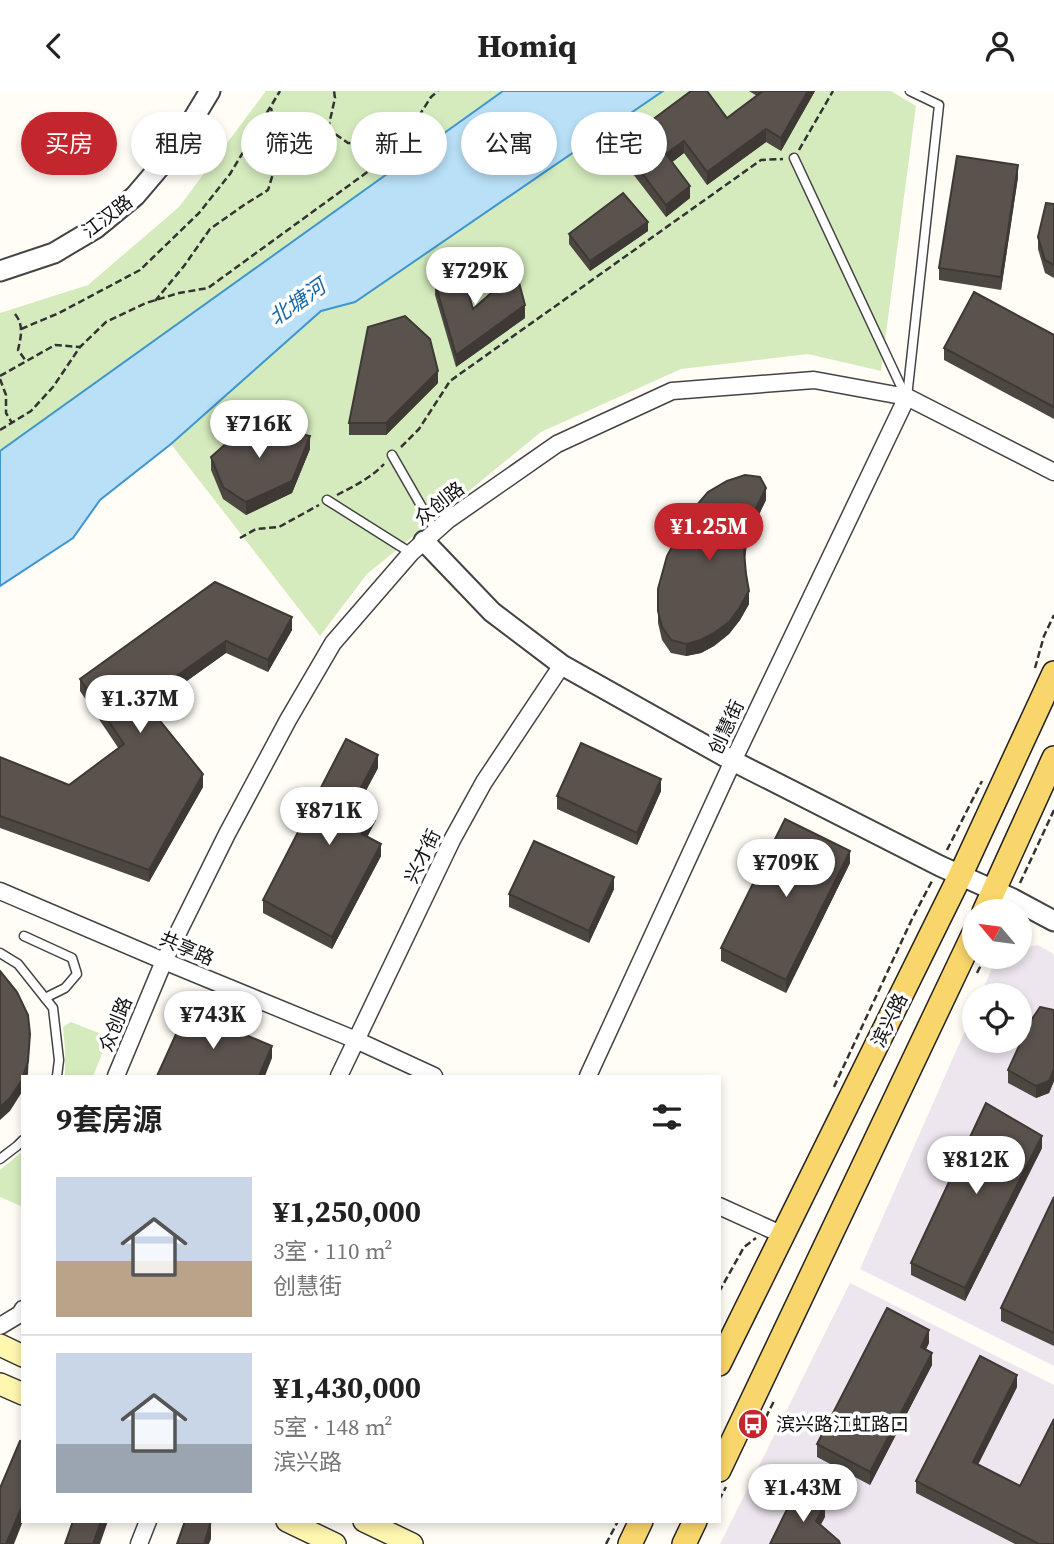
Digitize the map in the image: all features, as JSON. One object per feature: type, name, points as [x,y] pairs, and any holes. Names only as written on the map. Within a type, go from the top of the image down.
[{"type":"main road","name":"滨兴路","points":[[721,1359],[776,1232],[1044,673]]},
{"type":"main road","points":[[999,899],[1004,895],[1054,758]]},
{"type":"main road","name":"滨兴路","points":[[721,1465],[962,958]]},
{"type":"main road","points":[[0,1345],[21,1355]]},
{"type":"main road","points":[[0,1384],[21,1394]]},
{"type":"main road","points":[[291,1523],[335,1544]]},
{"type":"main road","points":[[368,1523],[412,1544]]},
{"type":"main road","points":[[630,1544],[641,1523]]},
{"type":"main road","points":[[684,1544],[694,1523]]},
{"type":"street","name":"江汉路","points":[[0,271],[54,253],[96,228],[135,196],[175,149],[210,91]]},
{"type":"street","name":"众创路","points":[[117,1075],[164,961],[288,720],[333,643],[423,541],[448,520],[557,444],[672,391],[814,380],[906,397],[1054,472]]},
{"type":"street","name":"创慧街","points":[[588,1075],[733,761],[906,397]]},
{"type":"street","points":[[423,541],[492,612],[562,665],[733,761],[1054,921]]},
{"type":"street","name":"兴才街","points":[[340,1075],[458,829],[484,782],[562,665]]},
{"type":"street","name":"共享路","points":[[0,891],[356,1040],[432,1075]]},
{"type":"street","points":[[721,1207],[776,1232]]},
{"type":"street","points":[[0,1326],[21,1316]]},
{"type":"street","points":[[139,1544],[147,1523]]},
{"type":"lane","points":[[906,397],[939,105],[910,91]]},
{"type":"lane","points":[[794,158],[906,397]]},
{"type":"lane","points":[[392,455],[423,541]]},
{"type":"lane","points":[[327,500],[423,541]]},
{"type":"lane","points":[[24,936],[72,958],[76,974],[65,988],[44,997]]},
{"type":"lane","points":[[0,953],[18,964],[53,1008],[59,1061],[57,1075]]},
{"type":"lane","points":[[0,1159],[21,1142]]},
{"type":"path","points":[[21,329],[59,313],[140,270],[199,213],[230,174],[280,91]]},
{"type":"path","points":[[332,112],[334,91]]},
{"type":"path","points":[[421,112],[430,97],[438,91]]},
{"type":"path","points":[[240,538],[256,529],[279,527],[359,484],[377,471],[419,429],[450,381],[761,160],[794,158],[833,91]]},
{"type":"path","points":[[271,107],[272,112]]},
{"type":"path","points":[[155,300],[184,266],[209,229],[268,190],[272,175]]},
{"type":"path","points":[[0,430],[31,411],[80,347],[106,322],[155,300],[208,288],[363,175]]},
{"type":"path","points":[[15,314],[20,320],[21,329],[18,350],[26,361]]},
{"type":"path","points":[[12,423],[6,413],[6,395],[0,378],[55,345],[80,347]]},
{"type":"path","points":[[1044,673],[1044,636],[1054,615]]},
{"type":"path","points":[[831,1092],[912,919],[950,871],[982,782]]},
{"type":"path","points":[[1004,895],[1054,810]]},
{"type":"path","points":[[721,1287],[744,1247],[776,1232]]},
{"type":"path","points":[[606,1544],[617,1523]]},
{"type":"shaded area","points":[[1038,945],[1054,954],[1054,1366],[860,1269],[962,1038],[962,1053],[1032,1053],[1032,983],[986,983],[992,969],[1032,969],[1032,946]]},
{"type":"shaded area","points":[[850,1283],[1054,1385],[1054,1544],[720,1544]]},
{"type":"green space","points":[[266,91],[503,91],[474,112],[461,112],[461,121],[447,131],[447,112],[351,112],[351,175],[386,175],[0,451],[0,313],[88,285],[179,207],[203,175],[227,175],[227,143],[241,124],[241,175],[337,175],[337,112],[250,112]]},
{"type":"green space","points":[[663,91],[891,91],[916,106],[881,371],[808,354],[681,369],[541,432],[367,574],[320,636],[171,444],[321,311],[355,302],[540,175],[557,175],[557,164],[571,154],[571,175],[667,175],[667,112],[632,112]]},
{"type":"green space","points":[[71,1022],[109,1037],[93,1075],[65,1075],[63,1027]]},
{"type":"green space","points":[[21,1153],[21,1206],[0,1197],[0,1170]]},
{"type":"water","points":[[503,91],[663,91],[632,112],[571,112],[571,154],[557,164],[557,112],[474,112]]},
{"type":"water","name":"北塘河","points":[[461,121],[461,175],[540,175],[355,302],[321,311],[171,444],[100,500],[73,538],[0,586],[0,451],[386,175],[447,175],[447,131]]},
{"type":"building","points":[[691,91],[707,91],[727,118],[763,91],[808,91],[781,138],[766,129],[707,172],[684,141],[667,153],[667,112],[663,112]]},
{"type":"building","points":[[667,155],[690,186],[666,205],[643,175],[667,175]]},
{"type":"building","points":[[957,156],[1018,165],[1001,277],[939,268]]},
{"type":"building","points":[[623,193],[648,222],[590,261],[569,234]]},
{"type":"building","points":[[1046,203],[1054,204],[1054,265],[1045,260],[1038,237]]},
{"type":"building","points":[[459,261],[473,309],[516,271],[525,305],[456,355],[435,283]]},
{"type":"building","points":[[974,292],[1054,335],[1054,407],[944,348]]},
{"type":"building","points":[[405,316],[430,339],[438,371],[386,423],[349,423],[368,327]]},
{"type":"building","points":[[249,423],[310,436],[292,481],[246,502],[223,487],[211,457]]},
{"type":"building","points":[[745,475],[760,477],[766,488],[748,524],[744,551],[749,591],[729,622],[714,633],[686,644],[671,640],[662,627],[658,611],[658,589],[667,556],[690,513],[708,492]]},
{"type":"building","points":[[215,582],[292,617],[268,660],[226,641],[143,700],[203,774],[149,870],[0,816],[0,757],[69,785],[124,744],[80,679]]},
{"type":"building","points":[[346,739],[378,755],[356,797],[376,807],[362,834],[381,844],[332,937],[263,900]]},
{"type":"building","points":[[581,743],[661,779],[637,833],[557,796]]},
{"type":"building","points":[[785,819],[850,851],[786,980],[721,948]]},
{"type":"building","points":[[534,841],[614,877],[589,931],[509,894]]},
{"type":"building","points":[[0,971],[17,992],[28,1015],[30,1034],[28,1061],[24,1075],[21,1075],[21,1082],[0,1107]]},
{"type":"building","points":[[1040,1007],[1054,1010],[1054,1069],[1049,1081],[1036,1086],[1008,1070],[1016,1053],[1032,1053],[1032,1019]]},
{"type":"building","points":[[187,1010],[272,1046],[259,1075],[157,1075]]},
{"type":"building","points":[[986,1103],[1042,1136],[965,1288],[911,1263]]},
{"type":"building","points":[[1054,1197],[1054,1333],[1001,1308]]},
{"type":"building","points":[[887,1308],[929,1330],[921,1347],[932,1353],[870,1472],[817,1444]]},
{"type":"building","points":[[980,1356],[1017,1375],[973,1462],[1020,1486],[1054,1419],[1054,1544],[1039,1544],[916,1481]]},
{"type":"building","points":[[21,1441],[21,1509],[6,1544],[0,1544],[0,1488]]},
{"type":"building","points":[[796,1491],[825,1505],[816,1521],[840,1544],[770,1544]]},
{"type":"building","points":[[72,1523],[100,1523],[93,1544],[65,1544]]},
{"type":"building","points":[[184,1523],[210,1523],[204,1544],[177,1544]]},
{"type":"place","name":"滨兴路江虹路口","points":[[753,1424]]}]
